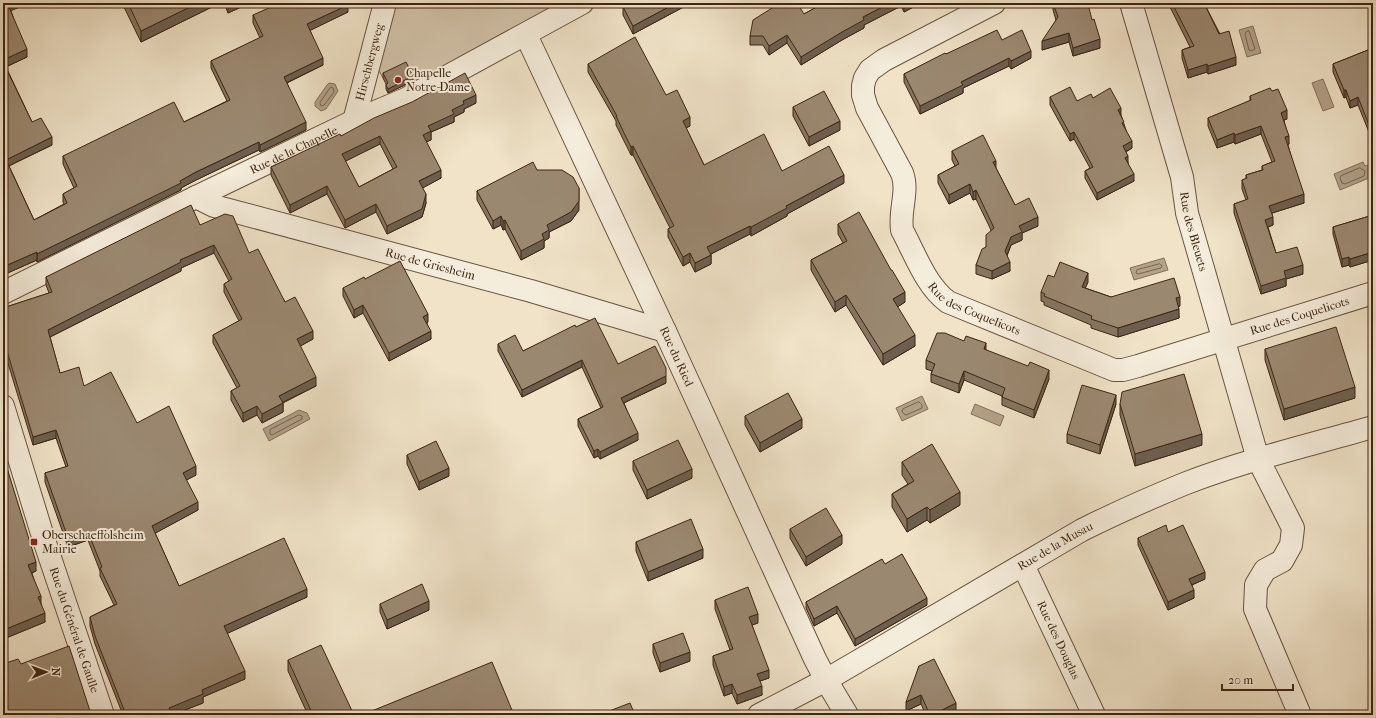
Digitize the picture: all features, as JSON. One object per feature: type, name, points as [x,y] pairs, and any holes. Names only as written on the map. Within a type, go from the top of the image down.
[{"type":"street","name":"Hirschbergweg","points":[[354,121],[385,3]]},
{"type":"street","name":"Rue de la Chapelle","points":[[3,293],[196,197],[354,121],[406,99],[582,3]]},
{"type":"street","name":"Rue des Coquelicots","points":[[994,3],[884,60],[870,70],[865,78],[863,86],[863,95],[867,108],[905,181],[901,220],[902,230],[931,285],[939,295],[948,302],[1114,370],[1123,370],[1373,293]]},
{"type":"street","name":"Rue des Bleuets","points":[[1131,3],[1182,177],[1187,213],[1222,339],[1258,459],[1293,528],[1291,545],[1282,561],[1265,570],[1256,585],[1255,609],[1300,715]]},
{"type":"street","name":"Rue du Ried","points":[[526,34],[665,331],[814,659],[847,715]]},
{"type":"street","name":"Rue de Griesheim","points":[[196,197],[214,206],[531,291],[665,331]]},
{"type":"street","name":"Rue du Général de Gaulle","points":[[3,406],[46,547],[103,715]]},
{"type":"street","name":"Rue de la Musau","points":[[759,715],[826,680],[1082,530],[1112,515],[1186,484],[1258,459],[1373,427]]},
{"type":"street","name":"Rue des Douglas","points":[[1023,565],[1094,715]]},
{"type":"shaded area","points":[[395,3],[561,3],[414,83],[406,66],[383,78],[378,69]]},
{"type":"water","points":[[1253,26],[1261,53],[1247,57],[1239,30]]},
{"type":"water","points":[[1323,79],[1334,107],[1323,111],[1312,83]]},
{"type":"water","points":[[329,83],[335,84],[338,91],[326,109],[321,111],[315,106],[315,102]]},
{"type":"water","points":[[1363,162],[1365,166],[1370,165],[1373,172],[1368,174],[1369,178],[1340,190],[1334,174]]},
{"type":"water","points":[[1164,258],[1168,270],[1134,280],[1130,268]]},
{"type":"water","points":[[922,396],[928,409],[902,421],[896,408]]},
{"type":"water","points":[[975,404],[1004,416],[1000,426],[971,414]]},
{"type":"water","points":[[299,410],[307,413],[310,419],[269,441],[263,429]]},
{"type":"building","points":[[3,3],[12,3],[8,5],[27,49],[3,60]]},
{"type":"building","points":[[128,3],[198,3],[141,31]]},
{"type":"building","points":[[280,3],[347,3],[348,5],[307,24],[323,58],[284,77],[306,122],[260,145],[259,142],[196,172],[180,181],[181,183],[37,254],[37,252],[3,267],[3,62],[32,122],[41,118],[52,137],[6,160],[34,220],[67,203],[63,194],[77,186],[63,156],[174,102],[184,122],[230,100],[211,61],[263,36],[253,15]]},
{"type":"building","points":[[630,3],[676,3],[633,26],[623,7]]},
{"type":"building","points":[[780,3],[797,3],[804,14],[824,3],[890,3],[863,17],[864,20],[801,57],[787,35],[769,46],[763,36],[750,36],[753,20]]},
{"type":"building","points":[[1053,3],[1088,4],[1092,20],[1094,19],[1100,39],[1073,48],[1069,33],[1042,41],[1058,17]]},
{"type":"building","points":[[1172,3],[1204,3],[1219,34],[1229,31],[1236,57],[1208,66],[1207,64],[1188,70],[1182,50],[1194,46]]},
{"type":"building","points":[[997,30],[1002,40],[1022,30],[1031,51],[1011,61],[1009,58],[961,82],[963,85],[920,106],[904,74],[945,53],[946,54]]},
{"type":"building","points":[[635,37],[666,95],[677,90],[690,117],[683,121],[704,165],[764,134],[782,171],[829,146],[844,175],[786,206],[787,208],[751,227],[750,226],[707,247],[711,255],[695,263],[690,253],[683,257],[668,229],[674,226],[633,146],[631,147],[617,116],[588,64]]},
{"type":"building","points":[[1373,48],[1373,135],[1358,97],[1350,101],[1333,64]]},
{"type":"building","name":"Chapelle Notre-Dame","points":[[406,62],[413,76],[388,89],[386,85],[388,83],[383,73]]},
{"type":"building","points":[[465,73],[476,95],[463,101],[464,104],[452,110],[454,114],[428,126],[431,131],[423,135],[441,170],[419,181],[426,194],[422,209],[387,226],[376,204],[345,220],[327,186],[290,205],[271,167],[340,134],[341,136],[374,118],[412,102]],"holes":[[[380,136],[397,167],[359,187],[342,154]]]},
{"type":"building","points":[[1070,87],[1077,101],[1091,94],[1093,98],[1110,88],[1121,108],[1118,110],[1124,122],[1122,123],[1132,141],[1123,146],[1128,156],[1125,158],[1134,174],[1097,193],[1085,171],[1093,167],[1074,132],[1070,134],[1050,97]]},
{"type":"building","points":[[1270,88],[1272,91],[1278,89],[1287,110],[1281,113],[1289,136],[1285,137],[1304,194],[1269,206],[1273,217],[1265,220],[1276,253],[1297,247],[1303,265],[1284,271],[1286,278],[1261,286],[1234,204],[1248,199],[1242,180],[1247,178],[1246,175],[1263,170],[1262,166],[1275,161],[1261,126],[1235,135],[1234,133],[1217,140],[1208,118],[1251,100],[1250,96]]},
{"type":"building","points":[[824,91],[840,121],[809,137],[793,107]]},
{"type":"building","points":[[983,135],[996,161],[993,162],[1015,205],[1029,198],[1038,217],[1019,226],[1022,232],[1011,237],[1005,251],[1010,262],[992,271],[976,265],[982,249],[986,247],[986,235],[994,228],[976,190],[973,192],[970,184],[949,195],[938,175],[959,164],[952,151]]},
{"type":"building","points":[[533,162],[537,170],[562,170],[573,177],[579,188],[579,201],[571,212],[547,225],[549,230],[542,234],[544,239],[521,251],[505,220],[503,221],[501,216],[493,221],[477,191]]},
{"type":"building","points":[[191,205],[200,225],[225,214],[233,216],[249,253],[258,249],[285,302],[295,297],[313,331],[297,339],[316,377],[279,396],[283,403],[262,414],[257,406],[243,413],[231,391],[240,386],[213,335],[242,319],[224,284],[232,279],[214,245],[180,260],[181,262],[48,330],[60,373],[79,367],[84,386],[111,372],[137,423],[169,406],[196,466],[183,473],[198,502],[152,526],[179,586],[284,538],[307,589],[224,626],[245,671],[202,690],[203,694],[169,708],[170,710],[157,715],[126,715],[95,636],[90,617],[117,604],[100,568],[102,567],[88,532],[68,538],[45,473],[68,466],[56,430],[33,437],[3,338],[3,308],[52,292],[46,277]]},
{"type":"building","points":[[859,212],[905,292],[893,299],[915,335],[883,354],[846,295],[835,302],[811,260],[847,241],[838,224]]},
{"type":"building","points":[[1373,215],[1373,252],[1350,259],[1349,257],[1342,259],[1333,227]]},
{"type":"building","points":[[400,261],[428,314],[423,317],[431,331],[389,353],[363,305],[354,310],[343,288],[364,277],[365,279]]},
{"type":"building","points":[[1060,262],[1088,273],[1082,287],[1111,297],[1174,278],[1180,297],[1176,298],[1179,309],[1118,328],[1091,319],[1092,316],[1044,296],[1045,294],[1041,292],[1048,275],[1054,277]]},
{"type":"building","points":[[595,318],[618,364],[655,346],[666,368],[666,376],[621,398],[638,433],[600,452],[598,449],[594,451],[578,419],[603,407],[582,360],[522,390],[498,344],[515,335],[523,351],[575,325],[576,327]]},
{"type":"building","points":[[1336,327],[1355,387],[1284,409],[1265,349]]},
{"type":"building","points":[[937,333],[945,333],[964,341],[966,336],[986,343],[984,349],[1028,366],[1030,362],[1049,370],[1034,410],[1002,397],[1005,388],[964,371],[959,384],[931,374],[935,364],[926,360]]},
{"type":"building","points":[[1184,374],[1202,434],[1135,454],[1120,404],[1122,392]]},
{"type":"building","points":[[1082,385],[1116,395],[1100,445],[1067,434]]},
{"type":"building","points":[[788,393],[802,419],[760,443],[745,416]]},
{"type":"building","points":[[678,440],[692,469],[647,490],[633,461]]},
{"type":"building","points":[[436,441],[449,468],[419,482],[407,455]]},
{"type":"building","points":[[932,444],[960,492],[930,510],[927,507],[907,519],[892,494],[914,481],[902,462]]},
{"type":"building","points":[[3,455],[36,562],[28,565],[41,596],[38,597],[45,613],[6,629],[3,623]]},
{"type":"building","points":[[826,508],[842,535],[806,557],[790,529]]},
{"type":"building","points":[[691,519],[703,549],[648,572],[636,542]]},
{"type":"building","points":[[1166,525],[1168,532],[1183,525],[1205,572],[1189,579],[1194,590],[1168,602],[1138,538]]},
{"type":"building","points":[[902,554],[927,598],[855,639],[837,606],[814,619],[806,602],[882,559],[885,564]]},
{"type":"building","points":[[422,584],[429,601],[387,620],[380,604]]},
{"type":"building","points":[[748,587],[758,614],[749,617],[769,670],[757,674],[762,686],[737,695],[732,684],[724,687],[713,656],[733,649],[715,600]]},
{"type":"building","points":[[683,633],[690,652],[660,663],[653,644]]},
{"type":"building","points":[[321,645],[354,715],[313,715],[288,660]]},
{"type":"building","points":[[69,646],[90,711],[80,715],[3,714],[3,664],[18,659],[21,664]]},
{"type":"building","points":[[934,659],[956,703],[930,715],[921,695],[906,702],[919,666]]},
{"type":"building","points":[[492,662],[514,715],[362,715]]},
{"type":"building","points":[[630,703],[635,715],[599,715]]},
{"type":"place","name":"Chapelle Notre-Dame","points":[[398,80]]},
{"type":"place","name":"Oberschaeffolsheim Mairie","points":[[34,542]]}]
